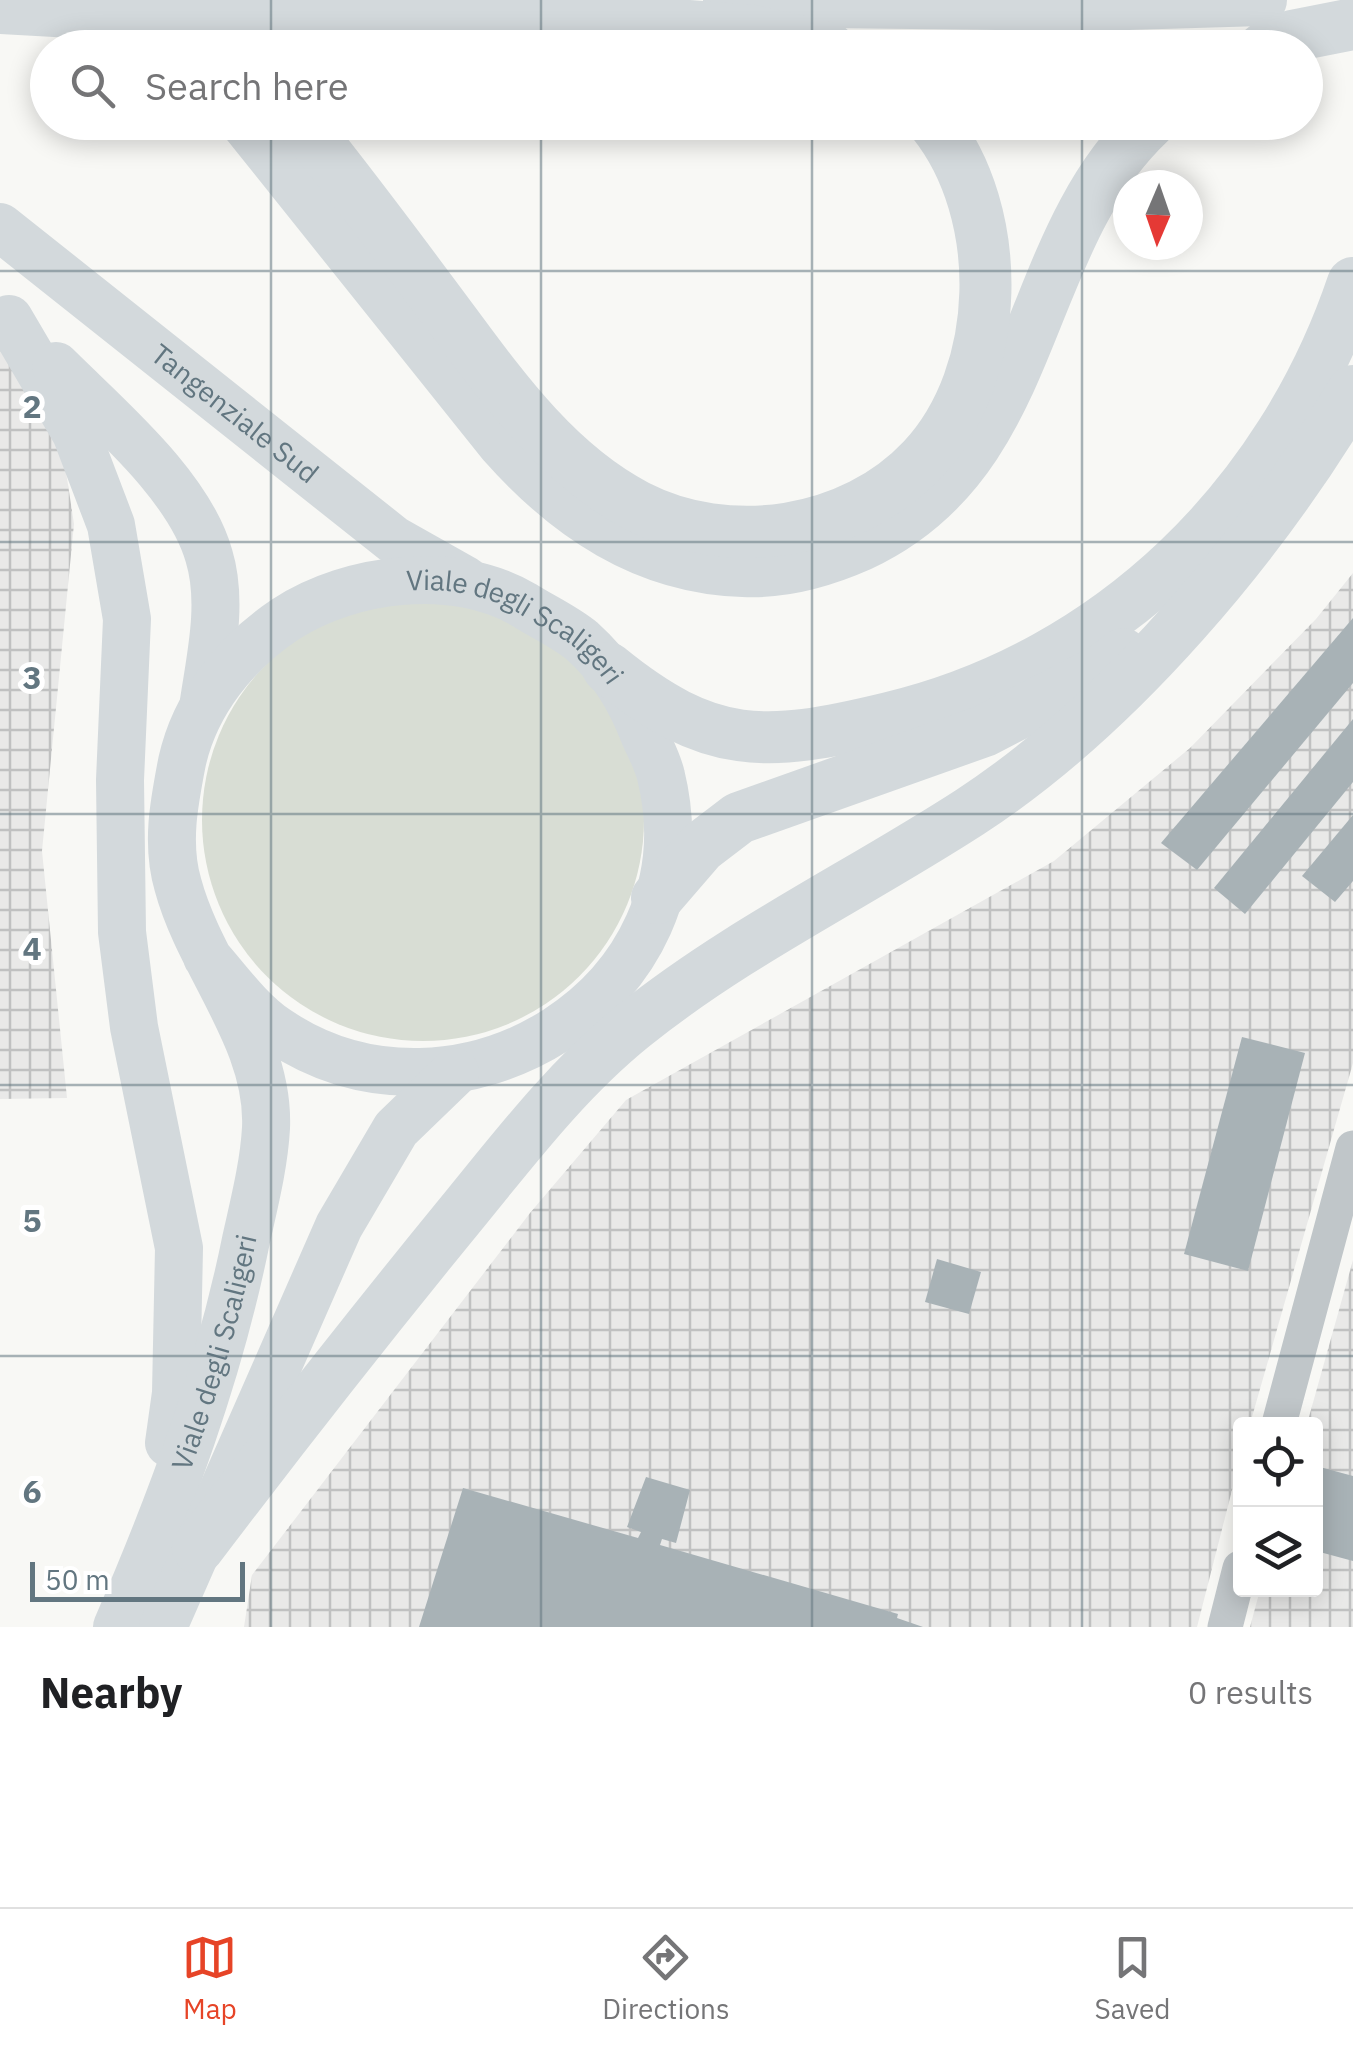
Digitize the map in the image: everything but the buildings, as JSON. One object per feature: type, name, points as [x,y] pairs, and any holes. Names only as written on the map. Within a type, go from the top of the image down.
[{"type":"highway","points":[[147,0],[171,30]]},
{"type":"highway","points":[[201,0],[225,30]]},
{"type":"highway","points":[[612,0],[1094,5],[1261,0]]},
{"type":"highway","points":[[0,8],[270,23],[688,26],[741,30]]},
{"type":"highway","points":[[1322,30],[1353,24]]},
{"type":"highway","points":[[291,144],[344,176],[484,362],[566,455],[638,506],[676,522],[756,533],[826,520],[862,504],[922,460],[958,408],[978,340],[984,258],[968,184],[943,140]]},
{"type":"highway","points":[[291,144],[503,443],[550,492],[578,515],[642,550],[704,567],[754,572],[825,559],[873,539],[926,504],[953,476],[1006,397],[1091,198],[1136,140]]},
{"type":"highway","name":"Tangenziale Sud","points":[[0,226],[394,540],[476,586]]},
{"type":"highway","points":[[608,668],[671,714],[738,737],[772,740],[914,712],[974,691],[1058,652],[1135,600],[1172,567],[1262,468],[1324,357],[1353,283]]},
{"type":"highway","points":[[5,314],[187,505],[210,557],[215,627],[203,704]]},
{"type":"highway","points":[[5,314],[76,433],[110,525],[127,619],[120,780],[122,932],[134,1028],[179,1248],[177,1543]]},
{"type":"highway","points":[[177,1543],[387,1305],[591,1062],[636,1024],[712,971],[1022,775],[1136,672],[1232,563],[1307,466],[1353,392]]},
{"type":"highway","points":[[656,898],[701,846],[740,818],[984,731],[1102,671],[1232,563]]},
{"type":"highway","name":"Viale degli Scaligeri","points":[[163,1627],[211,1380],[235,1293],[266,1125],[257,1062],[207,956],[177,883],[170,818],[188,736],[203,704],[266,632],[300,610],[338,593],[401,580],[476,586],[512,598],[579,639],[628,695],[662,778],[666,847],[656,898],[608,988],[542,1042],[502,1060],[455,1072],[411,1074],[354,1066],[308,1049],[255,1014],[207,956]]},
{"type":"highway","name":"Viale degli Scaligeri","points":[[117,1627],[177,1543],[338,1226],[396,1129],[455,1072]]},
{"type":"street","points":[[1281,1417],[1353,1148]]},
{"type":"street","points":[[1225,1627],[1233,1596]]},
{"type":"shaded area","points":[[0,346],[63,452],[74,524],[42,851],[67,1098],[0,1099]]},
{"type":"shaded area","points":[[1353,573],[1353,1063],[1252,1417],[1233,1417],[1233,1486],[1197,1627],[244,1627],[252,1575],[530,1213],[626,1100],[1054,861],[1190,748],[1316,619]]},
{"type":"shaded area","points":[[423,599],[466,603],[508,616],[546,636],[579,664],[607,697],[627,735],[640,777],[644,820],[640,863],[627,905],[607,943],[579,976],[546,1004],[508,1024],[466,1037],[423,1041],[380,1037],[338,1024],[300,1004],[267,976],[239,943],[219,905],[206,863],[202,820],[206,777],[219,735],[239,697],[267,664],[300,636],[338,616],[380,603]]},
{"type":"shaded area","points":[[1353,1260],[1353,1627],[1250,1627],[1258,1597],[1323,1597],[1323,1417],[1309,1417]]}]
